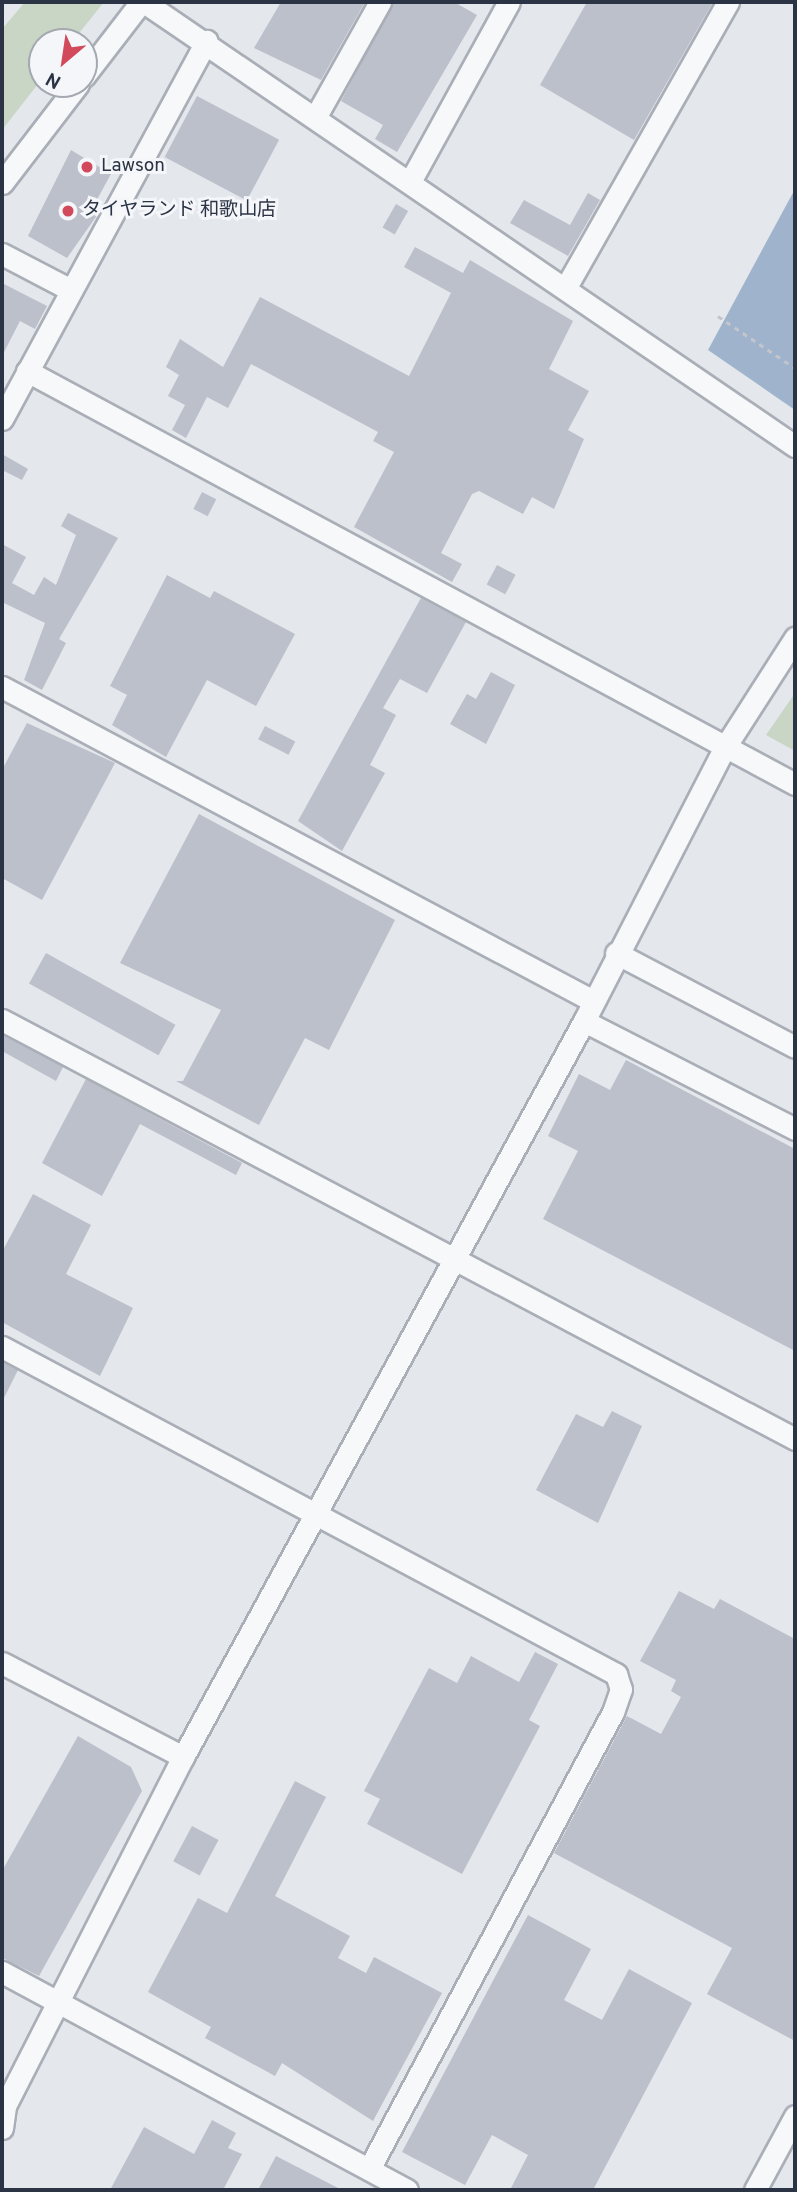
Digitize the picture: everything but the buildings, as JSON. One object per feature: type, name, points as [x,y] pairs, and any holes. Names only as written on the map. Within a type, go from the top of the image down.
[{"type":"street","points":[[98,58],[143,2],[206,41],[411,180],[795,446]]},
{"type":"street","points":[[316,116],[380,2]]},
{"type":"street","points":[[411,180],[509,2]]},
{"type":"street","points":[[566,287],[728,2]]},
{"type":"street","points":[[2,419],[206,41]]},
{"type":"street","points":[[2,183],[67,98]]},
{"type":"street","points":[[2,254],[71,290]]},
{"type":"street","points":[[27,371],[795,784]]},
{"type":"street","points":[[2,2128],[5,2106],[183,1757],[452,1257],[584,1021],[616,953],[726,747],[795,638]]},
{"type":"street","points":[[2,687],[593,1000]]},
{"type":"street","points":[[616,953],[795,1047]]},
{"type":"street","points":[[2,1020],[795,1439]]},
{"type":"street","points":[[584,1021],[795,1129]]},
{"type":"street","points":[[2,1347],[596,1659],[616,1674],[621,1689],[369,2169]]},
{"type":"street","points":[[2,1664],[183,1757]]},
{"type":"street","points":[[2,1972],[407,2190]]},
{"type":"street","points":[[755,2190],[795,2116]]},
{"type":"path","points":[[718,316],[795,368]]},
{"type":"green space","points":[[25,2],[104,2],[83,28],[28,28],[28,97],[2,130],[2,29]]},
{"type":"green space","points":[[795,693],[795,751],[766,735]]},
{"type":"water","points":[[795,189],[795,410],[708,350]]},
{"type":"place","name":"Lawson","points":[[87,167]]},
{"type":"place","name":"タイヤランド 和歌山店","points":[[68,211]]}]
